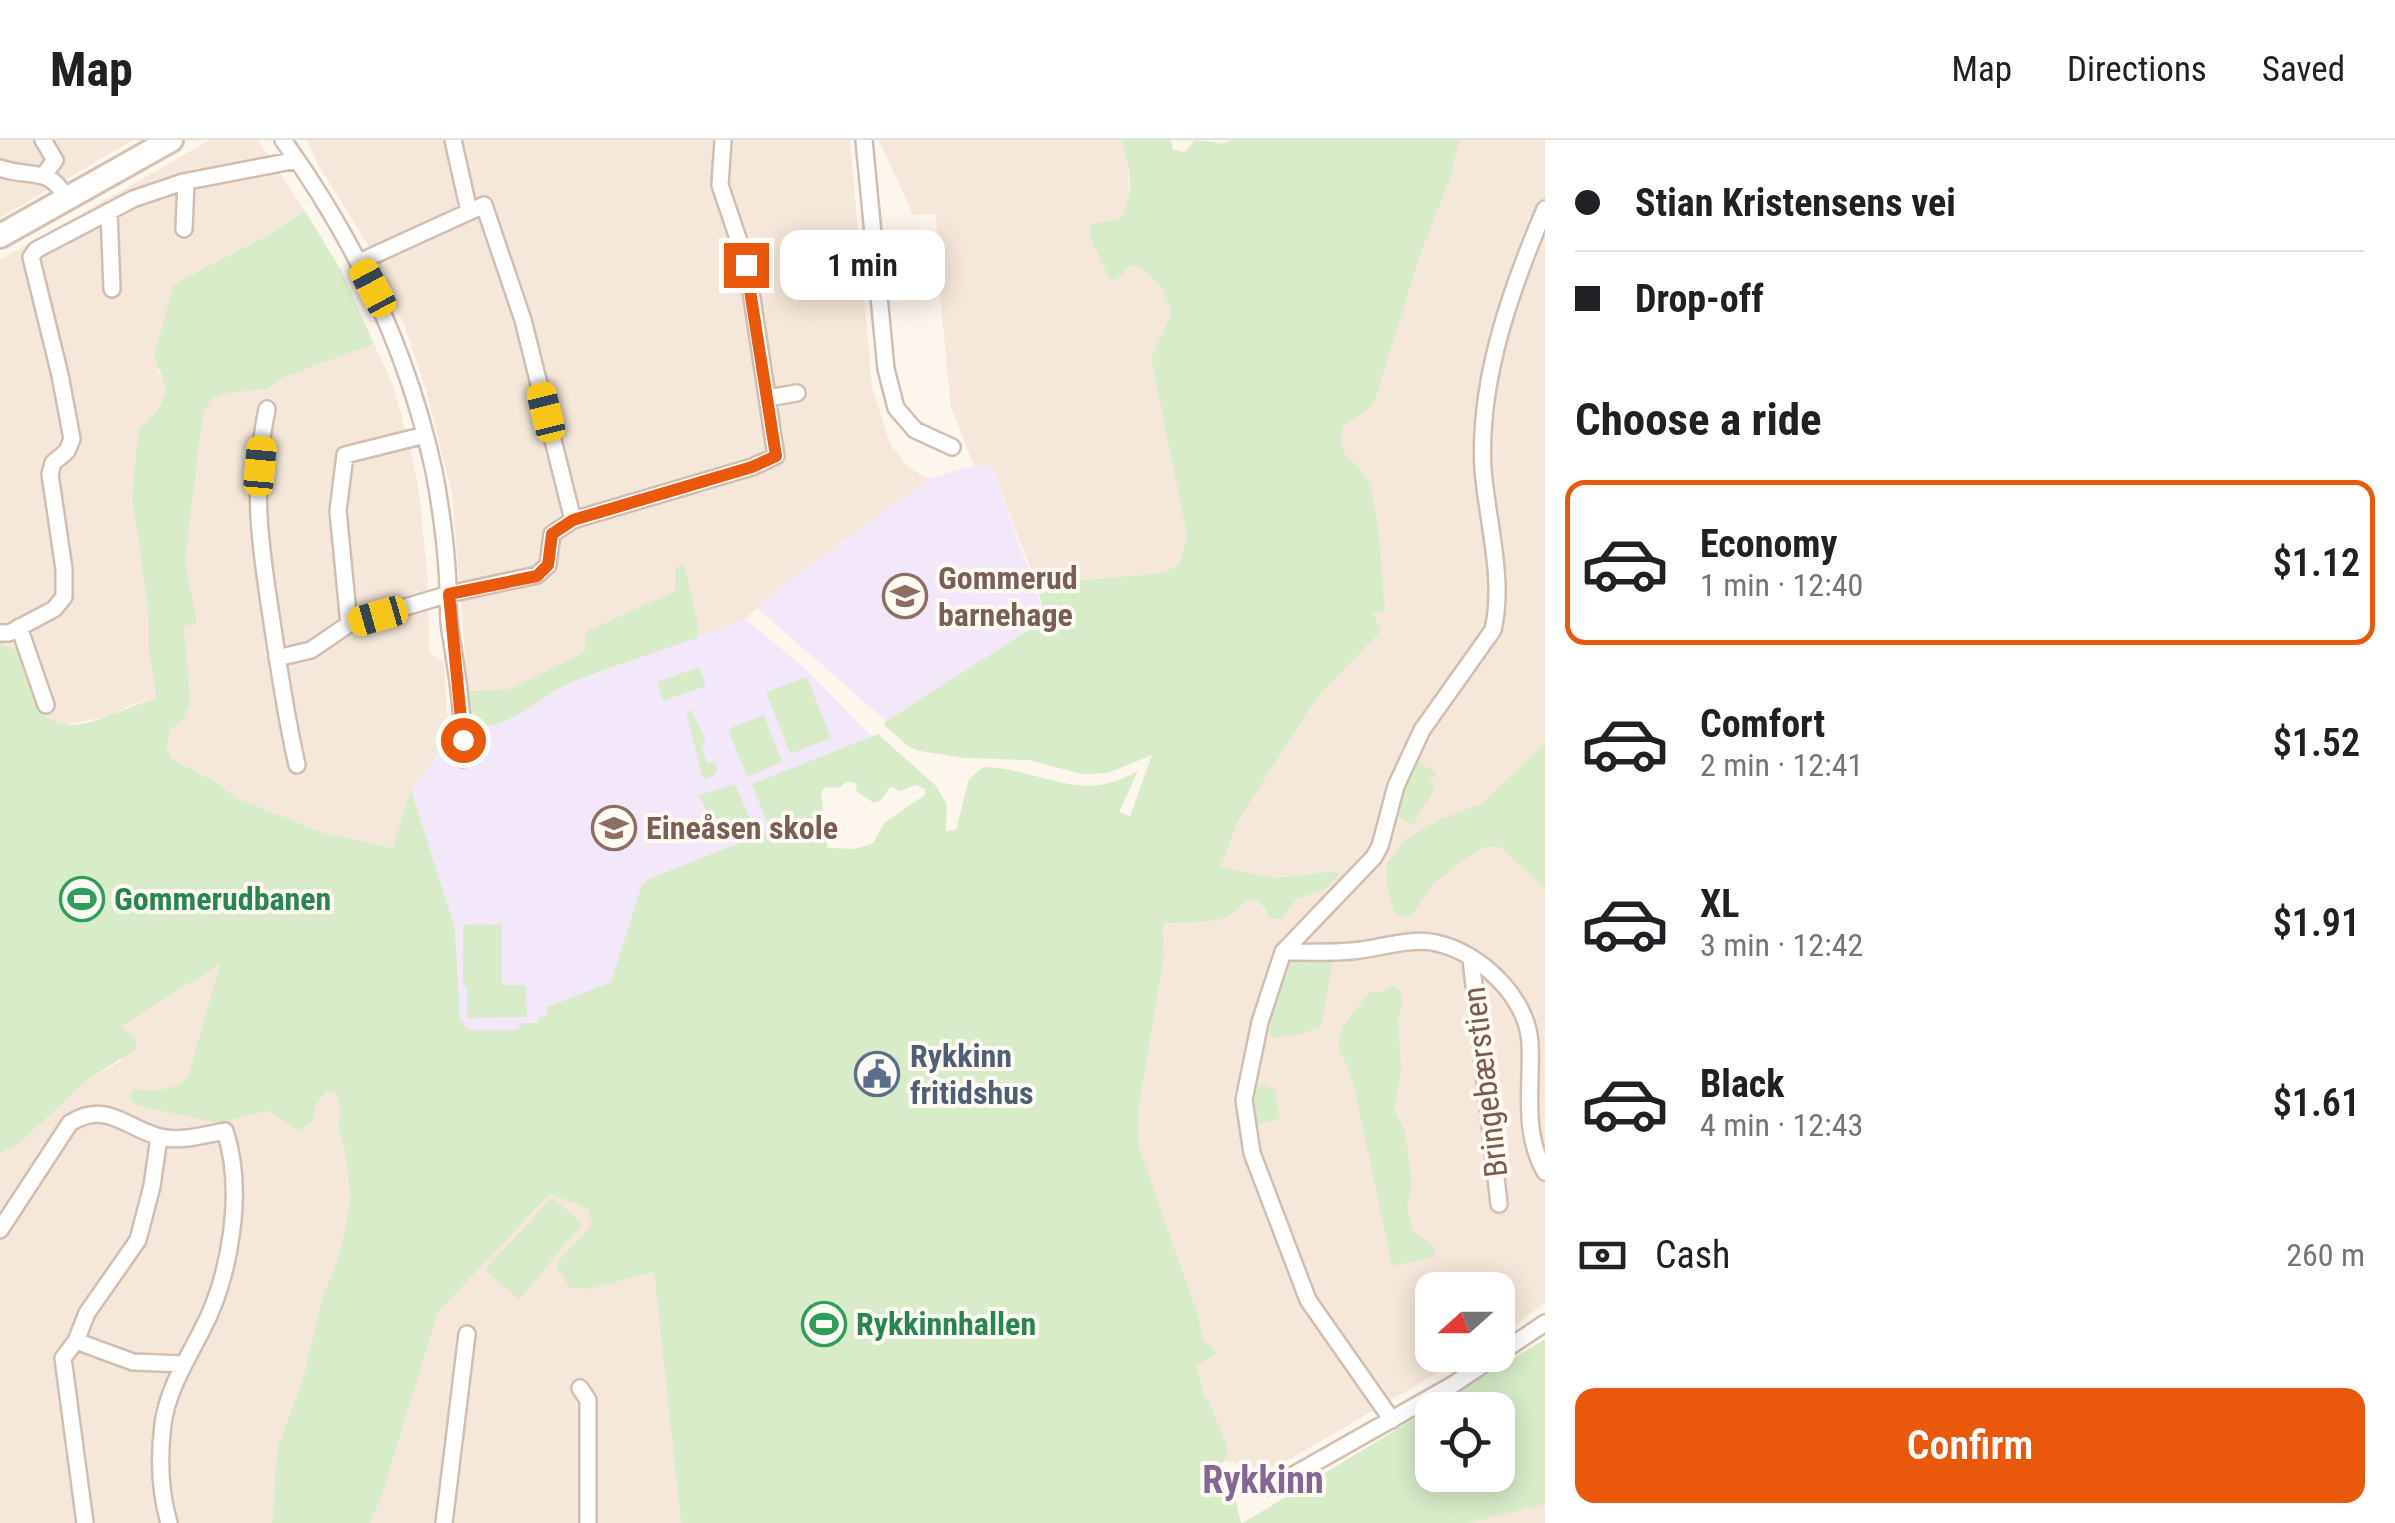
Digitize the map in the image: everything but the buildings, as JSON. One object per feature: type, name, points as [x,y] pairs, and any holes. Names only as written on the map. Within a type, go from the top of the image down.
[{"type":"street","points":[[43,140],[55,160],[44,174]]},
{"type":"street","points":[[0,236],[172,140]]},
{"type":"street","points":[[283,140],[359,262],[395,343],[424,436],[440,512],[463,759]]},
{"type":"street","points":[[453,140],[476,208],[524,320],[573,520]]},
{"type":"street","points":[[277,658],[311,650],[348,624],[449,594],[537,576],[548,565],[552,534],[573,520],[752,467],[776,456],[746,265],[720,186],[723,140]]},
{"type":"street","points":[[864,140],[886,369],[896,408],[915,430],[952,447]]},
{"type":"street","points":[[0,633],[54,609],[66,589],[50,474],[53,463],[67,451],[72,439],[31,257],[36,250],[133,199],[186,182],[298,160]]},
{"type":"street","points":[[0,168],[44,174],[60,186],[66,198]]},
{"type":"street","points":[[184,229],[186,182]]},
{"type":"street","points":[[359,262],[476,208]]},
{"type":"street","points":[[1392,1420],[1308,1300],[1252,1154],[1244,1100],[1260,1022],[1283,952],[1374,857],[1396,786],[1422,730],[1493,630],[1496,582],[1483,422],[1496,350],[1545,209]]},
{"type":"street","points":[[109,211],[112,289]]},
{"type":"street","points":[[768,398],[797,393]]},
{"type":"street","points":[[267,409],[256,502],[282,700],[297,765]]},
{"type":"street","points":[[348,624],[338,511],[345,455],[424,436]]},
{"type":"street","points":[[19,627],[46,706]]},
{"type":"street","name":"Bringebærstien","points":[[1283,952],[1350,951],[1436,942],[1498,980],[1522,1010],[1530,1041],[1531,1140],[1545,1172]]},
{"type":"street","name":"Bringebærstien","points":[[1471,960],[1499,1204]]},
{"type":"street","points":[[0,1230],[70,1124],[82,1116],[92,1113],[116,1118],[159,1137],[225,1132],[230,1152],[232,1220],[224,1278],[183,1364],[163,1423],[162,1491],[168,1523]]},
{"type":"street","points":[[86,1523],[63,1358],[76,1342],[87,1313],[138,1240],[159,1137]]},
{"type":"street","points":[[1250,1486],[1268,1488],[1392,1420],[1508,1350],[1545,1322]]},
{"type":"street","points":[[444,1523],[467,1334]]},
{"type":"street","points":[[76,1342],[133,1362],[183,1364]]},
{"type":"street","points":[[580,1388],[588,1400],[588,1523]]},
{"type":"shaded area","points":[[0,140],[133,140],[0,218]]},
{"type":"shaded area","points":[[210,140],[258,140],[305,211],[174,284],[157,371],[167,391],[158,410],[138,431],[132,496],[156,699],[133,704],[109,716],[65,725],[41,715],[33,688],[8,644],[0,641],[0,260]]},
{"type":"shaded area","points":[[307,140],[850,140],[872,387],[890,444],[909,468],[929,479],[791,579],[745,619],[697,638],[697,619],[684,565],[675,569],[675,591],[586,632],[586,652],[509,689],[468,691],[452,494],[426,390],[404,325],[368,245]]},
{"type":"shaded area","points":[[879,140],[1121,140],[1128,160],[1129,205],[1120,219],[1090,224],[1089,235],[1097,250],[1140,266],[1164,290],[1171,315],[1151,358],[1187,536],[1179,564],[1165,573],[1036,584],[991,464],[974,466],[951,407],[936,214],[913,215]]},
{"type":"shaded area","points":[[1459,140],[1545,140],[1545,1303],[1515,1325],[1515,1272],[1415,1272],[1415,1372],[1439,1372],[1280,1465],[1259,1469],[1223,1460],[1226,1443],[1204,1396],[1197,1364],[1216,1355],[1198,1331],[1199,1318],[1138,1144],[1139,1105],[1164,955],[1163,924],[1201,923],[1229,915],[1249,898],[1259,902],[1265,913],[1289,910],[1297,899],[1323,890],[1335,871],[1276,878],[1221,867],[1237,823],[1316,699],[1381,631],[1373,611],[1341,445],[1343,426],[1376,397],[1419,258],[1451,176]]},
{"type":"shaded area","points":[[374,344],[393,385],[419,493],[428,581],[429,652],[444,663],[449,740],[411,790],[394,848],[324,833],[235,798],[214,781],[172,759],[166,748],[169,730],[184,718],[191,704],[184,625],[196,623],[185,562],[203,414],[211,400],[221,394],[265,389],[282,378]]},
{"type":"shaded area","name":"Gommerud barnehage","points":[[991,464],[1046,619],[886,721],[757,608],[929,479]]},
{"type":"shaded area","name":"Eineåsen skole","points":[[745,619],[806,669],[872,737],[794,768],[816,825],[770,832],[648,879],[641,887],[611,982],[548,1007],[547,1016],[518,1030],[469,1030],[460,1019],[455,928],[411,790],[449,740],[448,725],[505,721],[568,684]]},
{"type":"shaded area","points":[[222,963],[188,1077],[178,1086],[161,1092],[134,1090],[129,1098],[139,1106],[218,1123],[267,1111],[299,1130],[312,1122],[316,1105],[329,1091],[336,1093],[351,1199],[339,1256],[323,1296],[302,1382],[277,1449],[272,1523],[0,1523],[0,1154],[22,1141],[86,1081],[121,1061],[120,1028]]},
{"type":"shaded area","points":[[550,1194],[588,1209],[592,1225],[582,1241],[567,1251],[570,1288],[590,1289],[654,1272],[681,1523],[370,1523],[438,1312]]},
{"type":"shaded area","points":[[1545,1504],[1545,1523],[1469,1523]]},
{"type":"green space","points":[[1121,140],[1171,140],[1173,150],[1184,152],[1195,140],[1459,140],[1451,176],[1419,258],[1376,397],[1367,410],[1343,426],[1343,451],[1364,474],[1374,501],[1385,610],[1373,612],[1381,631],[1316,699],[1237,823],[1221,867],[1276,878],[1335,871],[1339,875],[1323,890],[1297,899],[1281,919],[1271,919],[1259,902],[1249,898],[1222,918],[1163,924],[1164,955],[1139,1105],[1138,1144],[1199,1318],[1202,1341],[1217,1354],[1197,1365],[1204,1396],[1228,1454],[1214,1475],[1232,1484],[1241,1523],[681,1523],[654,1272],[590,1289],[570,1288],[556,1266],[592,1224],[588,1209],[550,1194],[438,1312],[370,1523],[272,1523],[277,1449],[302,1382],[323,1296],[339,1256],[351,1199],[336,1093],[328,1091],[316,1105],[312,1122],[299,1131],[267,1111],[218,1123],[138,1106],[129,1097],[134,1090],[169,1088],[188,1077],[220,964],[121,1027],[135,1037],[136,1049],[86,1081],[22,1141],[0,1154],[0,641],[21,654],[41,715],[60,723],[73,725],[96,720],[156,699],[132,496],[138,431],[158,410],[167,391],[154,356],[174,284],[305,211],[341,270],[374,344],[282,378],[266,389],[221,394],[211,400],[203,414],[185,562],[197,623],[184,626],[191,704],[184,718],[170,730],[166,748],[172,759],[214,781],[236,798],[324,833],[393,848],[411,790],[455,928],[460,1019],[469,1030],[517,1030],[523,1023],[536,1023],[539,1017],[547,1016],[547,1007],[611,982],[641,887],[648,879],[770,831],[752,784],[878,734],[936,786],[947,805],[946,831],[956,830],[969,779],[983,767],[1086,786],[1110,783],[1138,771],[1119,812],[1130,816],[1152,755],[1108,773],[1082,774],[1028,760],[964,758],[920,751],[909,747],[884,725],[1046,619],[1036,584],[1164,573],[1179,564],[1187,536],[1151,358],[1171,314],[1164,290],[1140,266],[1131,265],[1115,281],[1109,277],[1089,235],[1090,224],[1120,219],[1125,210],[1130,180]],"holes":[[[855,783],[857,792],[874,803],[890,787],[901,791],[915,785],[925,789],[925,795],[885,822],[873,843],[856,849],[828,848],[820,818],[821,792],[826,787]]]},
{"type":"green space","points":[[684,564],[697,619],[697,638],[573,682],[510,719],[468,727],[468,691],[509,689],[585,652],[585,632],[675,591],[675,568]]},
{"type":"green space","points":[[699,667],[706,686],[663,701],[657,682]]},
{"type":"green space","points":[[807,677],[831,738],[790,754],[766,692]]},
{"type":"green space","points":[[691,710],[706,741],[701,744],[707,763],[715,761],[717,769],[713,776],[703,779],[686,712]]},
{"type":"green space","points":[[764,715],[782,762],[747,777],[728,729]]},
{"type":"green space","points":[[1545,742],[1545,890],[1501,847],[1483,847],[1429,888],[1413,915],[1403,917],[1394,912],[1386,881],[1388,862],[1404,840],[1441,819],[1483,803]]},
{"type":"green space","points":[[1414,759],[1437,773],[1429,784],[1435,788],[1413,825],[1398,817]]},
{"type":"green space","points":[[735,784],[750,819],[715,831],[699,795]]},
{"type":"green space","points":[[502,924],[502,985],[526,985],[527,1017],[467,1018],[463,925]]},
{"type":"green space","points":[[1291,958],[1333,961],[1321,1027],[1272,1038],[1265,1026],[1282,972]]},
{"type":"green space","points":[[1394,986],[1401,991],[1402,1005],[1398,1018],[1401,1072],[1394,1109],[1405,1131],[1412,1181],[1407,1209],[1413,1232],[1433,1245],[1435,1252],[1433,1257],[1392,1266],[1353,1081],[1338,1045],[1343,1027],[1369,992],[1379,993]]},
{"type":"green space","points":[[1266,1084],[1275,1090],[1280,1119],[1252,1126],[1253,1087]]},
{"type":"green space","points":[[552,1197],[582,1224],[519,1300],[485,1270]]},
{"type":"green space","points":[[1545,1339],[1545,1504],[1469,1523],[1243,1523],[1415,1418],[1415,1492],[1515,1492],[1515,1392],[1458,1392],[1491,1372],[1515,1372],[1515,1357]]},
{"type":"place","name":"Gommerud barnehage","points":[[905,596]]},
{"type":"place","name":"Eineåsen skole","points":[[614,828]]},
{"type":"place","name":"Gommerudbanen","points":[[82,899]]},
{"type":"place","name":"Rykkinn fritidshus","points":[[877,1074]]},
{"type":"place","name":"Rykkinnhallen","points":[[824,1324]]},
{"type":"district","name":"Rykkinn","points":[[1263,1480]]},
{"type":"route","points":[[463,740],[449,594],[537,576],[548,565],[552,534],[573,520],[752,467],[776,456],[746,265]]}]
